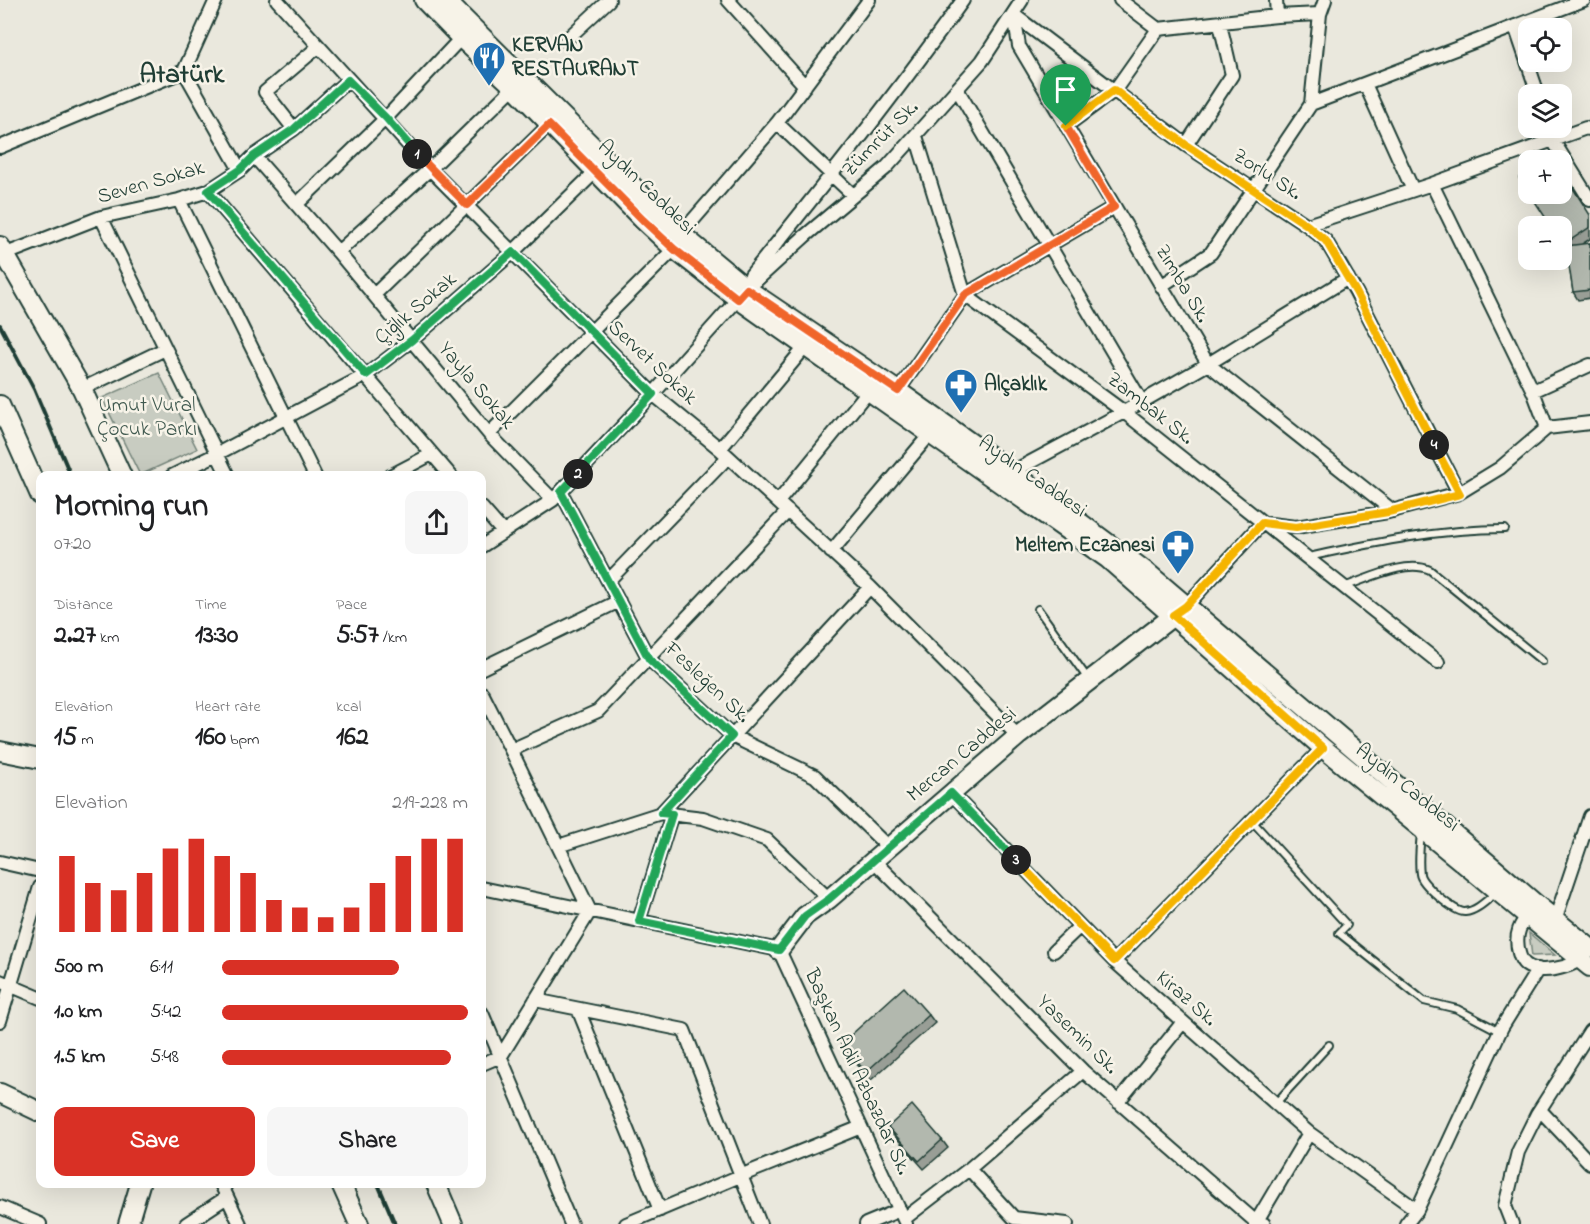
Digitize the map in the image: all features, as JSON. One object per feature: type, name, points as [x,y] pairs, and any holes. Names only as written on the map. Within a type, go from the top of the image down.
[{"type":"main road","name":"Aydın Caddesi","points":[[424,0],[514,87],[643,220],[678,241]]},
{"type":"main road","name":"Aydın Caddesi","points":[[445,0],[678,241],[806,346],[1180,610],[1588,956]]},
{"type":"main road","points":[[3,250],[82,389],[120,471]]},
{"type":"main road","name":"Aydın Caddesi","points":[[743,294],[898,391],[1148,573],[1180,610],[1323,748],[1498,891],[1555,920],[1588,956]]},
{"type":"main road","points":[[0,405],[36,486]]},
{"type":"main road","name":"Mercan Caddesi","points":[[779,950],[805,916],[829,899],[1018,736],[1180,610]]},
{"type":"main road","points":[[0,751],[36,758]]},
{"type":"main road","points":[[0,1092],[36,1110]]},
{"type":"main road","points":[[128,1224],[139,1188]]},
{"type":"main road","points":[[343,1188],[359,1224]]},
{"type":"main road","points":[[438,1188],[453,1224]]},
{"type":"street","points":[[0,147],[184,71],[216,0]]},
{"type":"street","name":"Servet Sokak","points":[[277,0],[430,169],[653,394],[724,453],[870,587],[1018,736]]},
{"type":"street","points":[[566,40],[609,0]]},
{"type":"street","points":[[728,0],[805,86]]},
{"type":"street","points":[[489,434],[678,241],[777,123],[869,0]]},
{"type":"street","points":[[486,543],[557,496],[743,294],[751,275],[832,176],[915,68],[963,0]]},
{"type":"street","name":"Zümrüt Sk.","points":[[743,294],[886,168],[982,61],[1022,0]]},
{"type":"street","points":[[1120,0],[1158,29],[1277,16],[1320,14]]},
{"type":"street","points":[[1276,0],[1277,16]]},
{"type":"street","points":[[1161,286],[1211,253],[1311,104],[1320,14],[1325,0]]},
{"type":"street","points":[[1311,104],[1587,0]]},
{"type":"street","name":"Zorlu Sk.","points":[[1014,15],[1186,145],[1307,225],[1326,241],[1348,278],[1460,494]]},
{"type":"street","name":"Zımba Sk.","points":[[1014,15],[1019,46],[1208,364],[1393,511]]},
{"type":"street","points":[[1186,145],[1232,75],[1220,24]]},
{"type":"street","points":[[1515,26],[1535,84]]},
{"type":"street","points":[[1066,126],[1114,90],[1158,29]]},
{"type":"street","points":[[297,204],[386,118],[461,38]]},
{"type":"street","points":[[294,129],[265,92],[318,47]]},
{"type":"street","points":[[184,71],[240,170]]},
{"type":"street","name":"Seven Sokak","points":[[3,250],[101,217],[179,200],[208,191],[294,129],[348,80]]},
{"type":"street","points":[[1365,84],[1413,190]]},
{"type":"street","points":[[338,252],[430,169],[514,87]]},
{"type":"street","points":[[957,88],[1142,402]]},
{"type":"street","points":[[777,123],[853,195]]},
{"type":"street","points":[[374,295],[549,125]]},
{"type":"street","points":[[1572,130],[1590,129]]},
{"type":"street","points":[[915,136],[965,295]]},
{"type":"street","points":[[1307,225],[1432,184],[1539,138]]},
{"type":"street","points":[[1554,138],[1590,200]]},
{"type":"street","name":"Yayla Sokak","points":[[254,156],[338,252],[489,434],[557,496]]},
{"type":"street","name":"Çığlık Sokak","points":[[182,471],[366,375],[412,340],[513,252],[596,171]]},
{"type":"street","points":[[1432,184],[1533,391],[1547,428]]},
{"type":"street","points":[[208,191],[447,471]]},
{"type":"street","points":[[179,200],[313,471]]},
{"type":"street","points":[[898,391],[965,295],[1114,207]]},
{"type":"street","points":[[101,217],[226,471]]},
{"type":"street","points":[[1012,472],[1208,364],[1348,278]]},
{"type":"street","name":"Zambak Sk.","points":[[965,295],[1124,412],[1438,662]]},
{"type":"street","points":[[608,581],[724,453],[806,346]]},
{"type":"street","points":[[82,389],[165,349]]},
{"type":"street","points":[[1533,391],[1590,365]]},
{"type":"street","points":[[778,502],[869,390]]},
{"type":"street","points":[[1180,610],[1262,523],[1296,527],[1393,511],[1460,494],[1500,468],[1547,428],[1590,423]]},
{"type":"street","points":[[831,552],[931,433]]},
{"type":"street","points":[[400,471],[432,454]]},
{"type":"street","name":"Fesleğen Sk.","points":[[557,496],[608,581],[649,659],[732,736],[815,776],[888,848]]},
{"type":"street","points":[[512,750],[598,711],[788,512]]},
{"type":"street","points":[[486,513],[503,532]]},
{"type":"street","points":[[639,921],[667,814],[732,736],[870,587]]},
{"type":"street","points":[[486,666],[619,601]]},
{"type":"street","points":[[486,701],[590,911]]},
{"type":"street","points":[[1114,961],[1323,748]]},
{"type":"street","name":"Kiraz Sk.","points":[[951,793],[1114,961],[1309,1133],[1417,1210]]},
{"type":"street","points":[[558,846],[667,814],[703,818],[767,840],[829,899]]},
{"type":"street","points":[[1555,920],[1590,816]]},
{"type":"street","name":"Yasemin Sk.","points":[[873,860],[1083,1071],[1259,1223]]},
{"type":"street","points":[[0,862],[36,870]]},
{"type":"street","points":[[486,889],[779,950]]},
{"type":"street","points":[[0,1021],[5,983],[36,898]]},
{"type":"street","points":[[1532,910],[1516,935],[1520,957],[1526,965],[1538,969],[1562,968],[1588,956]]},
{"type":"street","points":[[486,1062],[501,1056],[590,911]]},
{"type":"street","points":[[1054,951],[1080,926]]},
{"type":"street","name":"Başkan Adil Azbazdar Sk.","points":[[779,950],[904,1218]]},
{"type":"street","points":[[1406,1224],[1417,1210],[1499,1031],[1538,969]]},
{"type":"street","points":[[5,983],[36,996]]},
{"type":"street","points":[[536,1000],[684,1030],[760,1224]]},
{"type":"street","points":[[578,1009],[660,1209]]},
{"type":"street","points":[[486,1022],[571,1224]]},
{"type":"street","points":[[1118,1102],[1183,1022]]},
{"type":"street","points":[[1512,1224],[1505,1206],[1518,1152],[1540,1110],[1590,1031]]},
{"type":"street","points":[[866,1224],[904,1218],[969,1169],[1083,1071]]},
{"type":"street","points":[[1540,1110],[1590,1163]]},
{"type":"street","points":[[626,1224],[861,1127]]},
{"type":"street","points":[[1259,1223],[1309,1133]]},
{"type":"street","points":[[969,1169],[1014,1218],[1067,1224]]},
{"type":"street","points":[[223,1188],[240,1224]]},
{"type":"street","points":[[186,1224],[228,1197]]},
{"type":"street","points":[[0,1206],[40,1224]]},
{"type":"lane","points":[[1306,558],[1424,534],[1506,529]]},
{"type":"lane","points":[[1343,587],[1404,567],[1417,565],[1424,567],[1542,661]]},
{"type":"lane","points":[[1038,609],[1089,681]]},
{"type":"lane","points":[[1252,820],[1347,925],[1339,933],[1424,1001],[1457,1009],[1499,1031]]},
{"type":"lane","points":[[1421,828],[1419,876],[1423,883],[1457,911],[1466,912],[1478,907],[1498,891]]},
{"type":"lane","points":[[1275,1104],[1329,1045]]},
{"type":"green space","name":"Umut Vural Çocuk Parkı","points":[[159,373],[197,449],[149,471],[138,471],[102,398]]},
{"type":"green space","points":[[1529,933],[1555,955],[1532,956]]},
{"type":"building","points":[[1572,187],[1590,215],[1590,227],[1572,239],[1572,216],[1544,216],[1537,204],[1572,204]]},
{"type":"building","points":[[1590,243],[1590,290],[1573,292],[1570,270],[1572,270],[1572,245]]},
{"type":"building","points":[[904,987],[929,1015],[866,1072],[841,1044]]},
{"type":"building","points":[[912,1105],[942,1140],[919,1161],[888,1127]]},
{"type":"railway","points":[[0,325],[34,389],[69,471]]},
{"type":"railway","points":[[380,1188],[395,1224]]},
{"type":"place","name":"KERVAN RESTAURANT","points":[[489,87]]},
{"type":"place","name":"Alçaklık","points":[[961,414]]},
{"type":"place","name":"Meltem Eczanesi","points":[[1178,575]]},
{"type":"district","name":"Atatürk","points":[[182,75]]},
{"type":"route","points":[[348,80],[386,118],[430,169],[467,205],[549,125],[674,249],[738,299],[747,289],[898,391],[965,295],[1114,207],[1066,126],[1114,90],[1186,145],[1307,225],[1326,241],[1356,292],[1460,494],[1388,512],[1296,527],[1262,523],[1186,606],[1173,615],[1323,748],[1114,961],[951,793],[829,899],[805,916],[779,950],[639,921],[672,814],[661,813],[732,736],[649,659],[561,492],[653,394],[513,252],[412,340],[366,375],[208,191],[294,129],[348,80]]}]
